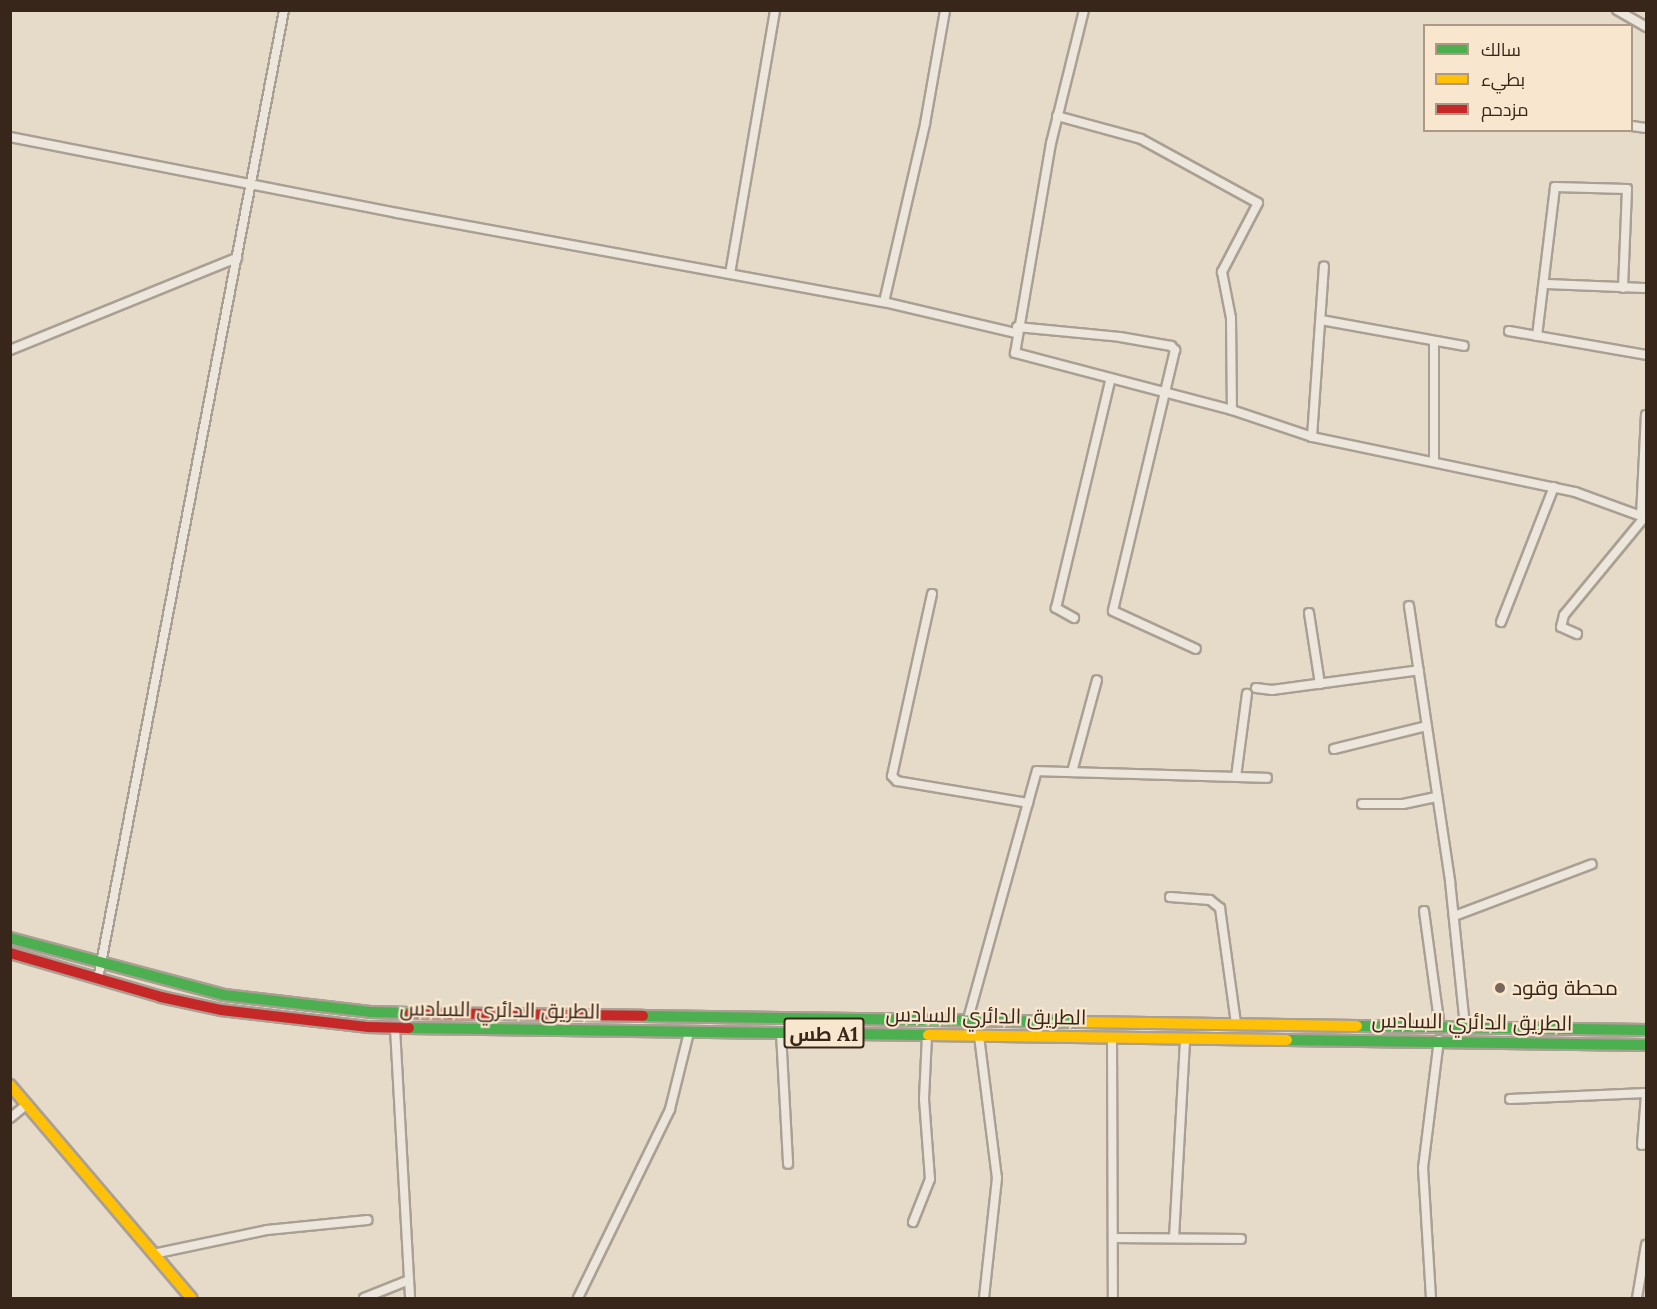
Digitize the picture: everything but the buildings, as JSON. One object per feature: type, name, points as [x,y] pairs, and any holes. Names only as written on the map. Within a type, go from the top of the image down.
[{"type":"main road","name":"الطريق الدائري السادس","points":[[10,939],[102,965],[224,995],[370,1012],[1647,1030]]},
{"type":"main road","name":"الطريق الدائري السادس","points":[[10,953],[98,979],[221,1010],[369,1027],[1647,1045]]},
{"type":"main road","points":[[221,1010],[224,995]]},
{"type":"main road","points":[[369,1027],[370,1012]]},
{"type":"main road","points":[[996,1021],[996,1036]]},
{"type":"main road","points":[[10,1085],[191,1299]]},
{"type":"street","points":[[98,979],[284,10]]},
{"type":"street","points":[[730,274],[775,10]]},
{"type":"street","points":[[884,302],[925,124],[945,10]]},
{"type":"street","points":[[1084,10],[1057,116],[1036,245],[1016,330],[1015,353],[1110,381],[1232,410],[1312,437],[1434,460],[1554,487],[1644,517]]},
{"type":"street","points":[[1617,10],[1628,21],[1647,27]]},
{"type":"street","points":[[1057,116],[1142,139],[1258,203],[1222,272],[1232,318],[1232,410]]},
{"type":"street","points":[[10,137],[252,185],[884,302],[1016,330],[1171,346],[1176,355],[1113,611],[1196,649]]},
{"type":"street","points":[[1537,336],[1555,187],[1623,187],[1628,195],[1623,288]]},
{"type":"street","points":[[10,350],[237,258]]},
{"type":"street","points":[[1312,437],[1324,266]]},
{"type":"street","points":[[1545,284],[1647,288]]},
{"type":"street","points":[[1321,320],[1464,346]]},
{"type":"street","points":[[1509,331],[1647,355]]},
{"type":"street","points":[[1434,340],[1434,460]]},
{"type":"street","points":[[1074,618],[1056,608],[1110,381]]},
{"type":"street","points":[[1577,634],[1561,627],[1564,615],[1644,517],[1647,415]]},
{"type":"street","points":[[1501,622],[1554,487]]},
{"type":"street","points":[[932,594],[891,771],[893,779],[1028,803]]},
{"type":"street","points":[[1409,606],[1454,916],[1465,1027]]},
{"type":"street","points":[[1309,613],[1320,684]]},
{"type":"street","points":[[1256,688],[1320,684],[1419,670]]},
{"type":"street","points":[[1072,772],[1097,680]]},
{"type":"street","points":[[1236,777],[1247,694]]},
{"type":"street","points":[[1334,749],[1426,726]]},
{"type":"street","points":[[968,1019],[1037,771],[1267,778]]},
{"type":"street","points":[[1362,804],[1404,804],[1437,798]]},
{"type":"street","points":[[1454,916],[1592,864]]},
{"type":"street","points":[[1170,897],[1210,900],[1220,908],[1236,1024]]},
{"type":"street","points":[[1424,911],[1440,1027],[1423,1168],[1431,1299]]},
{"type":"street","points":[[395,1028],[411,1299]]},
{"type":"street","points":[[578,1299],[670,1109],[689,1032]]},
{"type":"street","points":[[781,1033],[788,1164]]},
{"type":"street","points":[[913,1222],[930,1179],[924,1099],[927,1035]]},
{"type":"street","points":[[979,1036],[997,1178],[984,1299]]},
{"type":"street","points":[[1112,1038],[1113,1299]]},
{"type":"street","points":[[1174,1238],[1185,1038]]},
{"type":"street","points":[[1510,1099],[1647,1094],[1642,1145]]},
{"type":"street","points":[[10,1118],[27,1104]]},
{"type":"street","points":[[153,1254],[267,1230],[368,1220]]},
{"type":"street","points":[[1113,1238],[1242,1239]]},
{"type":"street","points":[[1637,1299],[1647,1245]]},
{"type":"street","points":[[364,1299],[410,1280]]},
{"type":"traffic: fast","points":[[10,938],[224,995],[370,1012],[410,1013]]},
{"type":"traffic: fast","points":[[643,1016],[1079,1022]]},
{"type":"traffic: fast","points":[[1357,1026],[1646,1030]]},
{"type":"traffic: fast","points":[[409,1028],[928,1035]]},
{"type":"traffic: fast","points":[[1287,1040],[1646,1045]]},
{"type":"traffic: slow","points":[[1079,1022],[1357,1026]]},
{"type":"traffic: slow","points":[[928,1035],[1287,1040]]},
{"type":"traffic: slow","points":[[10,1085],[191,1298]]},
{"type":"traffic: jam","points":[[10,953],[161,997],[221,1010],[369,1027],[409,1028]]},
{"type":"traffic: jam","points":[[410,1013],[643,1016]]},
{"type":"place","name":"محطة وقود","points":[[1500,988]]}]
